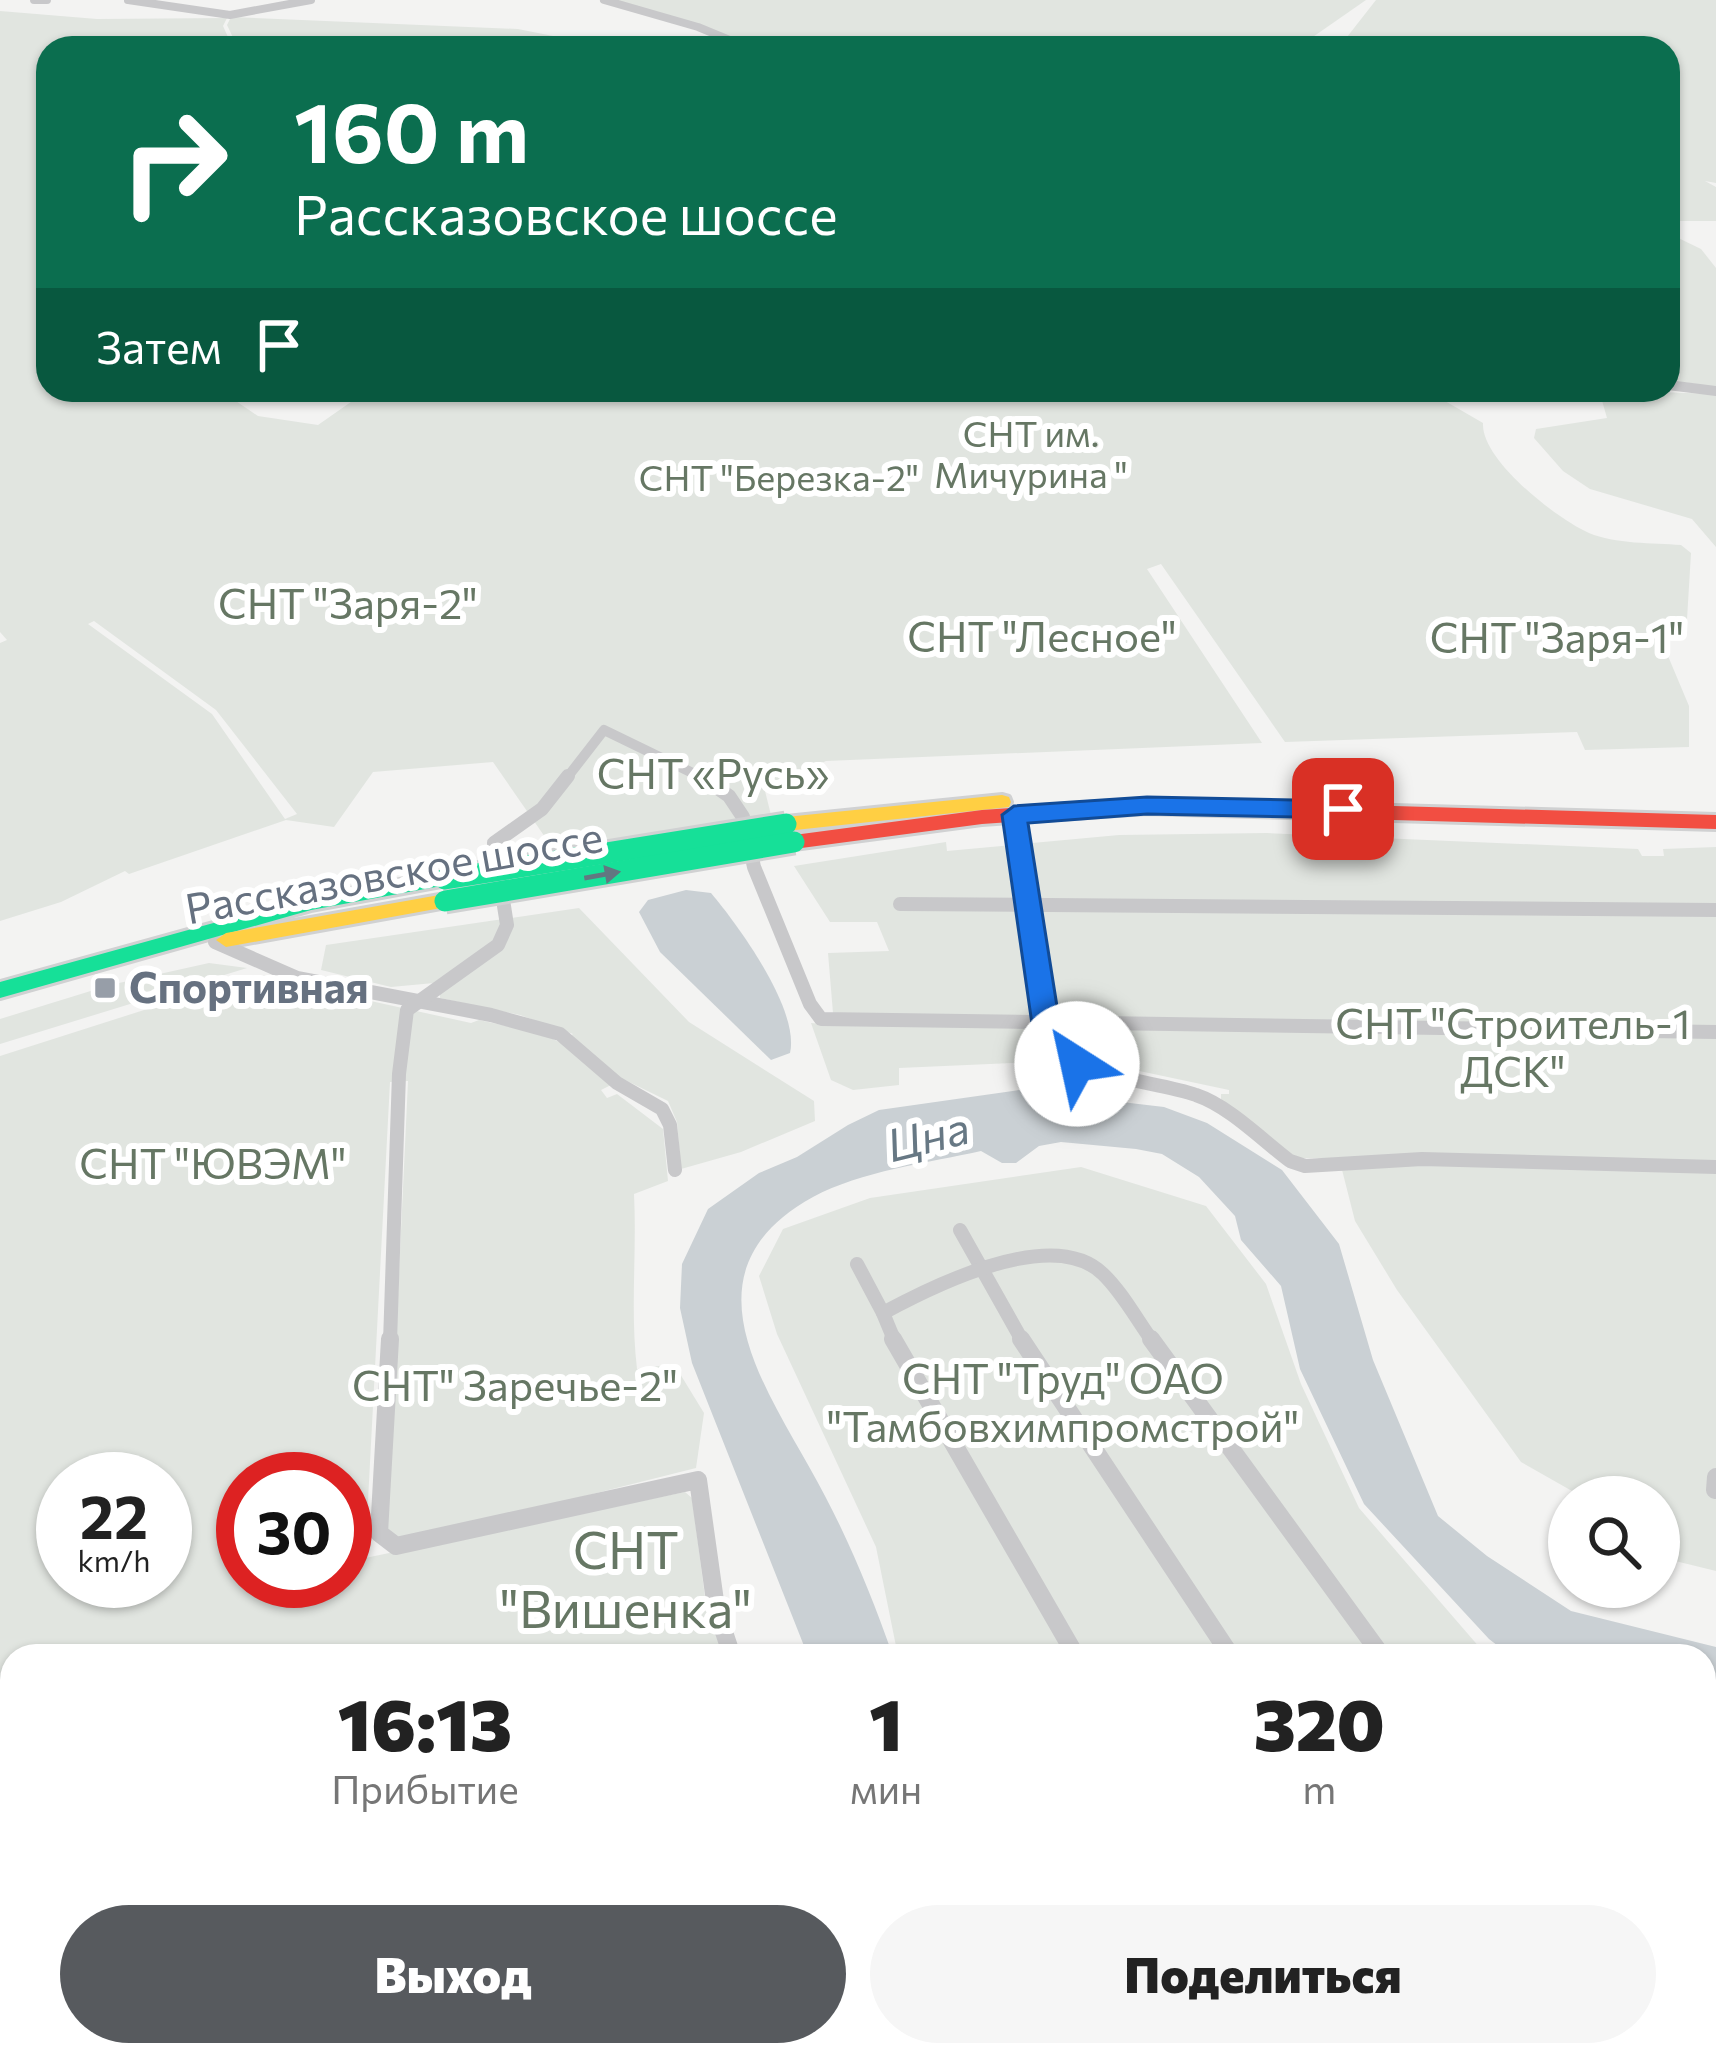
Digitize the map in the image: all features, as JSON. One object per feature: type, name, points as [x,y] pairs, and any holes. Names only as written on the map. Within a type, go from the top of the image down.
[{"type":"main road","name":"Рассказовское шоссе","points":[[0,1001],[215,942],[445,890],[975,803],[1236,796],[1596,821]]},
{"type":"main road","name":"Рассказовское шоссе","points":[[790,833],[1014,815],[1243,805],[1716,822]]},
{"type":"main road","name":"Рассказовское шоссе","points":[[0,990],[311,903],[445,890]]},
{"type":"street","points":[[34,0],[47,0]]},
{"type":"street","points":[[128,0],[230,15],[311,0]]},
{"type":"street","points":[[604,0],[720,36]]},
{"type":"street","points":[[1680,386],[1716,391]]},
{"type":"street","points":[[728,1644],[716,1608],[698,1480],[396,1546],[381,1537],[399,1074],[406,1010],[498,945],[507,925],[494,843],[542,809],[604,730],[653,749],[740,808],[753,872],[765,887],[810,1004],[821,1019],[1716,1032]]},
{"type":"street","points":[[1014,815],[1051,1046],[1064,1059],[1201,1096],[1298,1164],[1422,1159],[1716,1167]]},
{"type":"street","points":[[900,904],[1716,910]]},
{"type":"street","points":[[215,942],[297,978],[534,1024],[572,1040],[617,1083],[668,1115],[676,1170]]},
{"type":"street","points":[[960,1230],[980,1272],[1223,1644]]},
{"type":"street","points":[[883,1313],[914,1295],[980,1272],[1053,1254],[1077,1256],[1102,1272],[1373,1644]]},
{"type":"street","points":[[857,1264],[890,1333],[1069,1644]]},
{"type":"street","points":[[1715,1490],[1716,1477]]},
{"type":"green space","points":[[610,0],[1366,0],[1314,36],[719,35]]},
{"type":"green space","points":[[1376,0],[1716,0],[1716,183],[1705,181],[1716,187],[1716,221],[1680,221],[1680,36],[1348,36]]},
{"type":"green space","points":[[0,11],[97,19],[227,18],[223,26],[228,36],[36,36],[36,402],[237,402],[258,416],[318,425],[351,402],[1447,402],[1483,423],[1494,454],[1507,470],[1575,526],[1610,539],[1681,545],[1691,553],[1686,636],[1660,637],[1689,706],[1689,747],[1585,750],[1577,732],[1285,742],[1161,564],[1147,569],[1262,743],[826,761],[765,791],[771,815],[554,850],[493,762],[373,772],[334,827],[286,820],[129,874],[125,871],[61,902],[0,921],[0,643],[7,640],[0,632]],"holes":[[[94,621],[216,710],[297,814],[285,819],[212,714],[88,624]]]},
{"type":"green space","points":[[231,17],[518,29],[553,36],[232,36],[227,25]]},
{"type":"green space","points":[[1680,239],[1701,249],[1716,268],[1716,387],[1680,382]]},
{"type":"green space","points":[[1680,393],[1716,394],[1716,547],[1692,519],[1590,489],[1563,471],[1534,438],[1536,429],[1607,418],[1602,402],[1680,402]]},
{"type":"green space","name":"СНТ \"Строитель-1 ДСК\"","points":[[1267,833],[1638,849],[1642,856],[1664,856],[1663,849],[1716,847],[1716,1571],[1680,1562],[1680,1476],[1548,1477],[1521,1462],[1397,1290],[1355,1221],[1339,1158],[1297,1158],[1221,1104],[1221,1094],[1229,1090],[1078,1058],[1038,1056],[1037,1062],[899,1068],[899,1085],[853,1090],[831,1080],[811,1023],[834,1025],[828,953],[889,951],[877,922],[830,922],[794,866],[946,842],[947,851],[1119,835]]},
{"type":"green space","points":[[579,908],[689,1022],[814,1101],[815,1121],[741,1152],[681,1169],[677,1122],[668,1101],[623,1079],[601,1090],[607,1098],[617,1094],[663,1129],[668,1181],[634,1194],[637,1369],[674,1364],[704,1413],[696,1468],[401,1542],[387,1532],[408,1081],[390,1082],[371,1452],[216,1452],[216,1608],[372,1608],[372,1557],[685,1492],[692,1498],[707,1612],[724,1618],[729,1644],[0,1644],[0,1056],[238,980],[471,1023],[479,1020],[543,1034],[561,1043],[573,1034],[520,1015],[440,998],[440,978],[434,983],[391,987],[321,970],[326,945]]},
{"type":"green space","points":[[209,963],[247,968],[0,1044],[0,1019],[110,985]]},
{"type":"green space","name":"СНТ \"Труд\" ОАО \"Тамбовхимпромстрой\"","points":[[1081,1167],[1206,1206],[1266,1284],[1301,1384],[1359,1508],[1477,1644],[896,1644],[876,1547],[777,1334],[759,1276],[783,1229],[870,1198]]},
{"type":"water","points":[[686,890],[711,893],[750,946],[786,1014],[790,1053],[771,1060],[660,952],[639,912],[648,900]]},
{"type":"water","name":"Цна","points":[[1019,1090],[1164,1107],[1207,1123],[1282,1170],[1339,1244],[1373,1360],[1438,1516],[1548,1596],[1548,1608],[1566,1608],[1704,1644],[1495,1644],[1489,1639],[1364,1504],[1300,1369],[1281,1286],[1241,1240],[1235,1216],[1199,1177],[1162,1154],[1061,1142],[1039,1146],[1016,1163],[1002,1163],[981,1151],[832,1188],[771,1228],[748,1263],[741,1300],[747,1339],[762,1378],[844,1535],[888,1644],[803,1644],[692,1363],[680,1308],[682,1264],[708,1209],[759,1173],[797,1157],[879,1110]]},
{"type":"traffic: fast","points":[[445,879],[786,824]]},
{"type":"traffic: fast","points":[[445,901],[794,842]]},
{"type":"traffic: fast","points":[[0,990],[311,903],[445,879]]},
{"type":"traffic: slow","points":[[786,824],[1002,802]]},
{"type":"traffic: slow","points":[[226,940],[445,901]]},
{"type":"traffic: jam","points":[[794,842],[982,817],[1147,806],[1716,822]]},
{"type":"place","name":"Спортивная","points":[[105,988]]},
{"type":"route","points":[[1077,1064],[1055,1051],[1048,1038],[1014,815],[1147,806],[1343,809]]},
{"type":"park label","name":"СНТ им. Мичурина \"","points":[[1031,454]]},
{"type":"park label","name":"СНТ \"Березка-2\"","points":[[779,478]]},
{"type":"park label","name":"СНТ \"Заря-2\"","points":[[348,604]]},
{"type":"park label","name":"СНТ \"Лесное\"","points":[[1042,637]]},
{"type":"park label","name":"СНТ \"Заря-1\"","points":[[1557,638]]},
{"type":"park label","name":"СНТ «Русь»","points":[[713,774]]},
{"type":"park label","name":"СНТ \"ЮВЭМ\"","points":[[213,1164]]},
{"type":"park label","name":"СНТ\" Заречье-2\"","points":[[515,1386]]},
{"type":"park label","name":"СНТ \"Вишенка\"","points":[[626,1580]]}]
